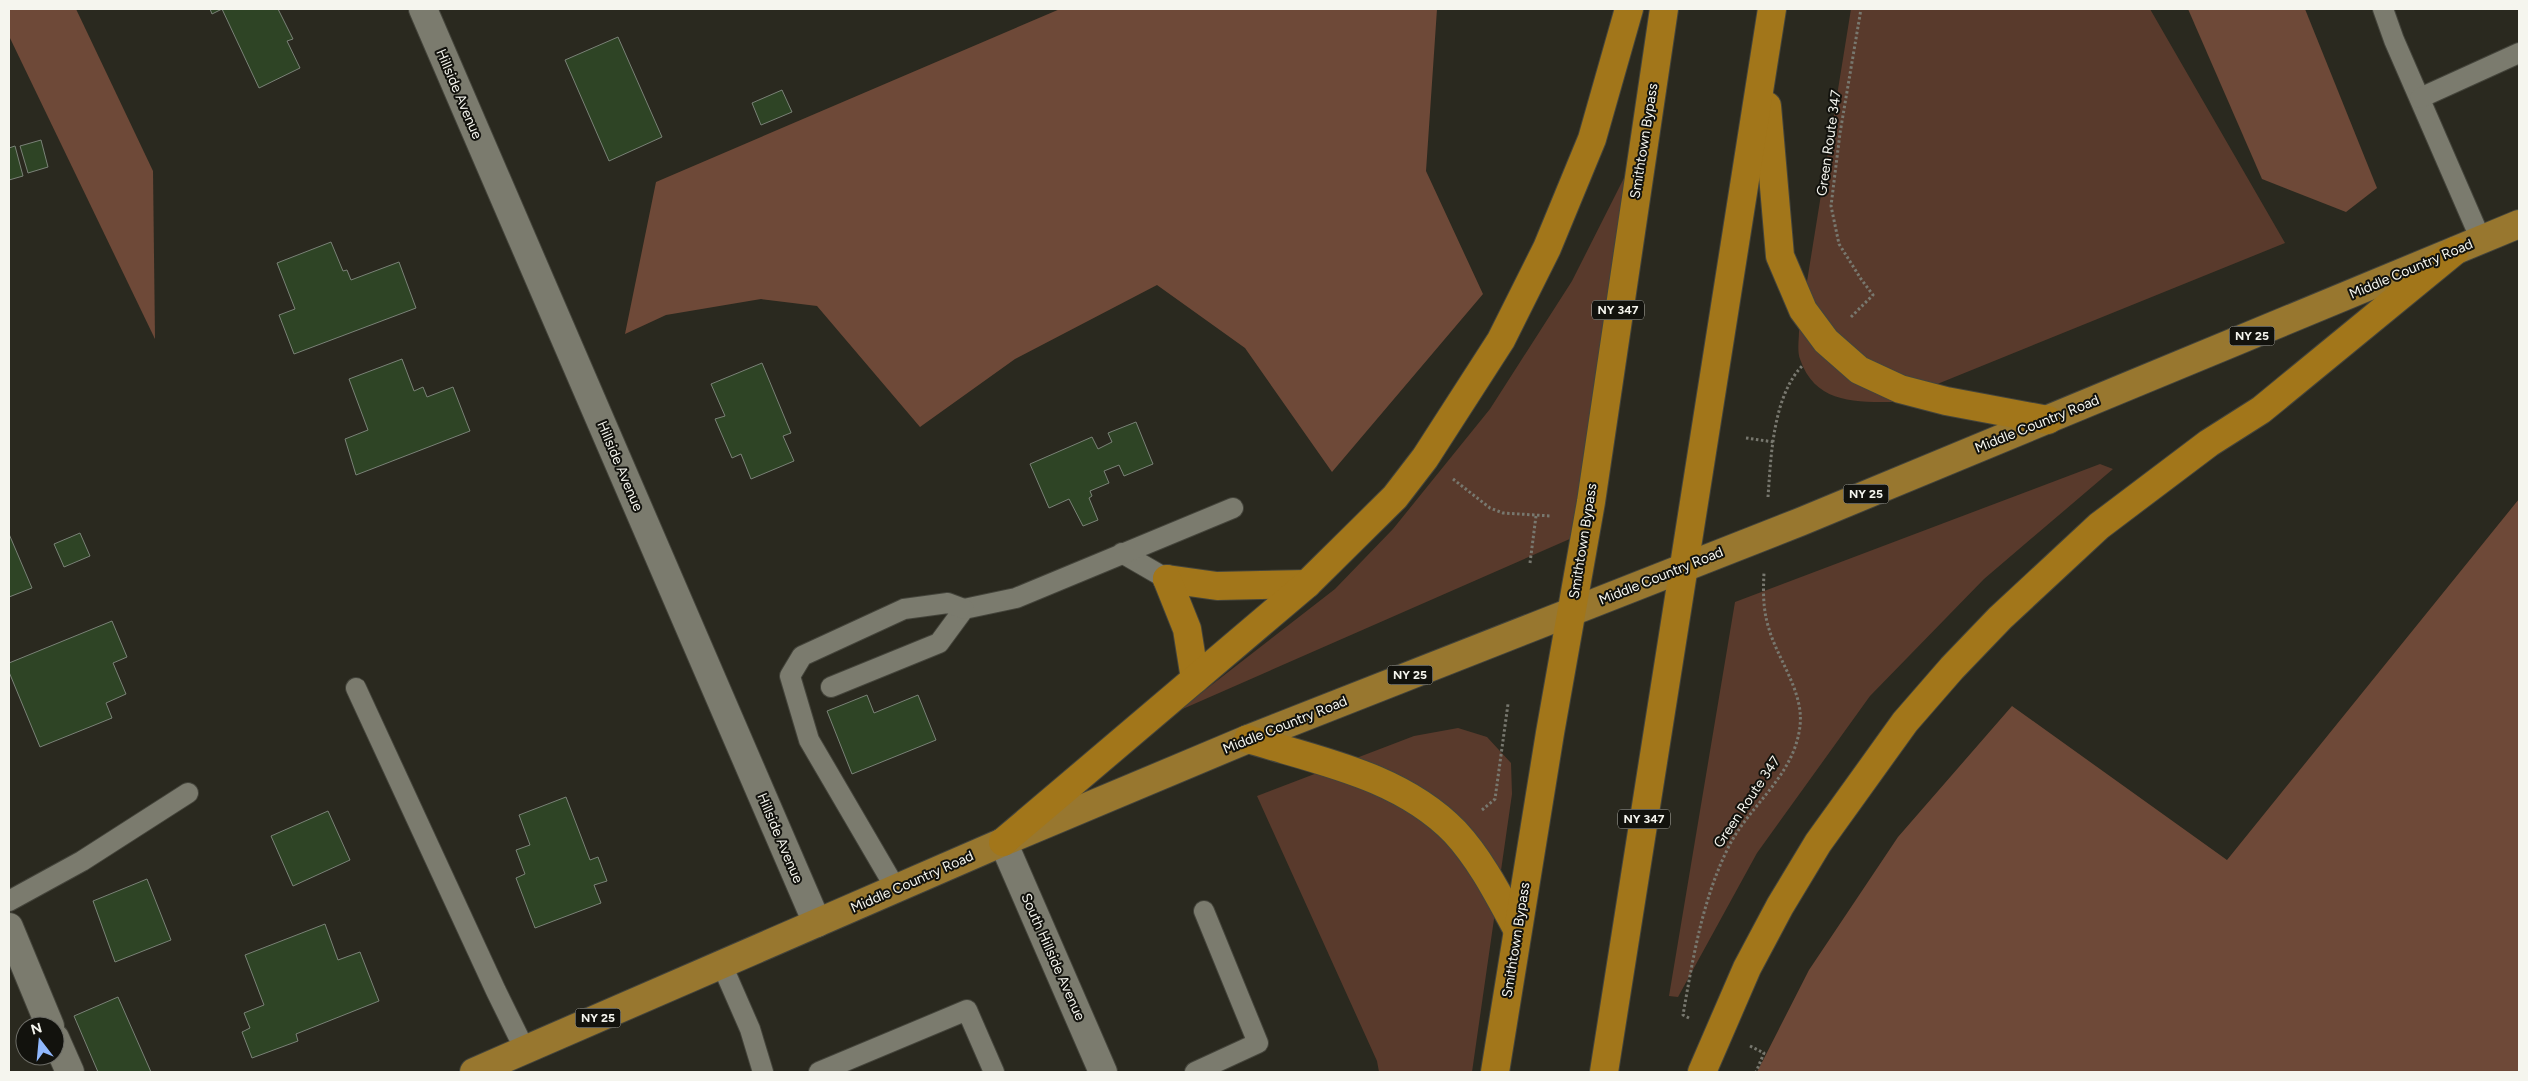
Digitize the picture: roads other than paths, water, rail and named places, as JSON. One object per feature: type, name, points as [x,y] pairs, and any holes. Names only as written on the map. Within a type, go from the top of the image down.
[{"type":"highway","points":[[1003,842],[1307,584],[1395,496],[1425,458],[1501,340],[1526,294],[1570,197],[1607,89],[1629,9]]},
{"type":"highway","name":"Smithtown Bypass","points":[[1495,1072],[1517,929],[1572,611],[1664,9]]},
{"type":"highway","name":"NY 347","points":[[1604,1072],[1772,9]]},
{"type":"highway","points":[[1763,63],[1780,256],[1794,292],[1814,326],[1842,357],[1859,370],[1900,389],[1946,401],[2048,420]]},
{"type":"highway","points":[[1702,1072],[1747,968],[1780,906],[1813,851],[1860,782],[1905,722],[1952,668],[2006,611],[2099,526],[2194,453],[2261,410],[2455,251]]},
{"type":"highway","points":[[1195,679],[1187,629],[1167,579],[1216,586],[1307,584]]},
{"type":"highway","points":[[1248,739],[1383,783],[1438,816],[1456,834],[1474,857],[1517,929]]},
{"type":"main road","name":"Middle Country Road","points":[[474,1072],[1003,842],[1248,739],[1684,567],[2048,420],[2519,224]]},
{"type":"street","name":"Hillside Avenue","points":[[422,9],[818,923]]},
{"type":"street","name":"South Hillside Avenue","points":[[1003,842],[1103,1072]]},
{"type":"street","points":[[9,927],[46,1016]]},
{"type":"lane","points":[[2383,9],[2482,240]]},
{"type":"lane","points":[[2420,98],[2519,53]]},
{"type":"lane","points":[[896,889],[810,740],[790,676],[802,656],[904,610],[948,603],[964,609],[1016,598],[1234,508]]},
{"type":"lane","points":[[1122,553],[1167,579]]},
{"type":"lane","points":[[831,687],[940,643],[964,609]]},
{"type":"lane","points":[[356,688],[525,1050]]},
{"type":"lane","points":[[9,901],[82,861],[188,793]]},
{"type":"lane","points":[[1195,1072],[1258,1043],[1204,911]]},
{"type":"lane","points":[[722,965],[750,1028],[763,1072]]},
{"type":"lane","points":[[819,1072],[967,1010],[994,1072]]}]
